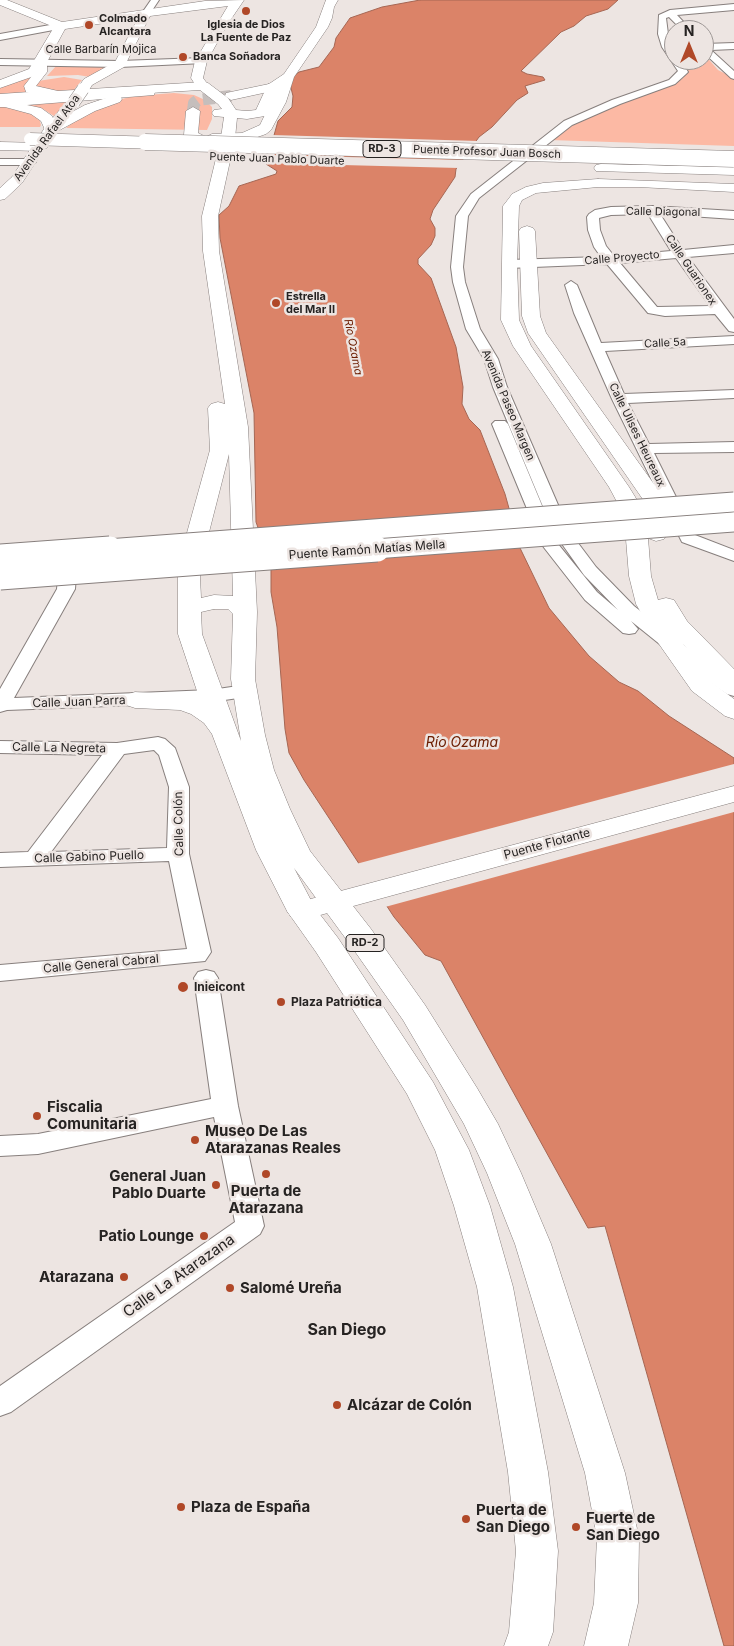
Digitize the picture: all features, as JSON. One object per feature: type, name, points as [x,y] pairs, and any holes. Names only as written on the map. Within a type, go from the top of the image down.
[{"type":"main road","points":[[193,111],[191,134],[200,141],[211,141],[226,147],[266,127],[279,102],[288,77],[322,27],[328,6],[332,0]]},
{"type":"main road","points":[[0,1],[61,26],[232,1]]},
{"type":"main road","points":[[232,1],[221,25],[197,61],[196,86],[214,105],[225,113],[247,115],[260,112],[267,104],[273,88],[277,83],[288,77]]},
{"type":"main road","points":[[120,64],[146,13]]},
{"type":"main road","points":[[0,84],[33,72],[41,62],[61,26]]},
{"type":"main road","points":[[196,86],[197,61]]},
{"type":"main road","points":[[41,62],[41,72],[32,82],[31,89],[36,91],[80,89],[147,91]]},
{"type":"main road","name":"Avenida Rafael Atoa","points":[[0,196],[17,180],[30,162],[35,140],[51,129],[80,89],[120,64]]},
{"type":"main road","points":[[32,82],[55,77]]},
{"type":"main road","points":[[0,103],[196,86]]},
{"type":"main road","points":[[231,96],[273,88]]},
{"type":"main road","points":[[0,98],[80,89]]},
{"type":"main road","points":[[0,103],[36,111],[47,119],[51,129],[90,108],[117,98],[147,91]]},
{"type":"main road","points":[[203,216],[226,147],[225,113]]},
{"type":"main road","points":[[206,162],[211,141],[225,113]]},
{"type":"main road","name":"RD-3","points":[[3,134],[35,140]]},
{"type":"main road","points":[[0,146],[35,140]]},
{"type":"main road","name":"Puente Profesor Juan Bosch","points":[[35,140],[734,153]]},
{"type":"main road","name":"Puente Profesor Juan Bosch","points":[[35,140],[734,159]]},
{"type":"main road","name":"Puente Juan Pablo Duarte","points":[[7,152],[226,147],[601,168],[734,171]]},
{"type":"main road","points":[[734,190],[639,183],[598,183],[543,187],[531,190],[517,197],[510,206],[509,264],[510,320],[522,346],[619,487],[635,515],[640,576],[638,607],[671,644],[701,686],[734,711]]},
{"type":"main road","points":[[734,190],[630,186],[574,188],[542,194],[528,202],[527,208],[531,316],[537,333],[656,501],[656,577],[666,606],[678,625],[734,683]]},
{"type":"main road","name":"RD-2","points":[[203,216],[196,247],[220,421],[220,450],[196,540],[189,577],[190,634],[208,688],[270,850],[302,911],[421,1090],[452,1150],[472,1206],[495,1286],[528,1472],[536,1551],[531,1632],[526,1646]]},
{"type":"main road","name":"RD-2","points":[[203,216],[211,251],[238,427],[245,612],[244,685],[252,735],[261,770],[296,853],[346,899],[354,929],[414,1012],[466,1096],[504,1173],[533,1244],[606,1473],[618,1538],[616,1603],[606,1646]]},
{"type":"main road","name":"Puente Ramón Matías Mella","points":[[0,555],[734,502]]},
{"type":"main road","name":"Puente Ramón Matías Mella","points":[[0,577],[734,522]]},
{"type":"main road","points":[[190,608],[214,602],[228,602],[236,604],[245,612]]},
{"type":"main road","points":[[146,699],[192,706],[213,718],[224,731]]},
{"type":"main road","name":"Puente Flotante","points":[[302,911],[734,794]]},
{"type":"street","points":[[146,13],[156,0]]},
{"type":"street","points":[[664,37],[661,21],[662,17],[670,13],[734,7]]},
{"type":"street","points":[[721,8],[734,20]]},
{"type":"street","points":[[670,13],[677,20]]},
{"type":"street","points":[[0,37],[61,26]]},
{"type":"street","points":[[714,47],[734,46]]},
{"type":"street","points":[[714,57],[734,76]]},
{"type":"street","name":"Calle Barbarín Mojica","points":[[0,62],[120,64],[197,61]]},
{"type":"street","points":[[473,328],[459,282],[457,267],[462,216],[475,196],[568,123],[616,102],[672,82],[679,77],[683,72],[682,70]]},
{"type":"street","points":[[0,162],[30,162]]},
{"type":"street","name":"Calle Diagonal","points":[[609,260],[600,247],[594,230],[593,217],[600,213],[652,210],[734,215]]},
{"type":"street","name":"Calle Guarionex","points":[[652,210],[679,253],[734,328]]},
{"type":"street","name":"Calle Proyecto","points":[[509,264],[609,260],[734,249]]},
{"type":"street","points":[[609,260],[653,310],[657,312],[719,310]]},
{"type":"street","name":"Calle Ulises Heureaux","points":[[571,285],[581,313],[619,399],[688,538],[734,556]]},
{"type":"street","name":"Avenida Paseo Margen","points":[[473,328],[491,359],[500,387],[557,522],[570,544],[590,571],[638,607]]},
{"type":"street","name":"Avenida Paseo Margen","points":[[473,328],[473,347],[488,395],[550,545],[591,596],[624,625],[701,686]]},
{"type":"street","name":"Calle 5a","points":[[597,347],[734,340]]},
{"type":"street","points":[[619,399],[734,394]]},
{"type":"street","points":[[644,449],[734,448]]},
{"type":"street","points":[[0,555],[56,567],[67,575],[66,589],[0,705]]},
{"type":"street","points":[[0,568],[23,564],[56,567]]},
{"type":"street","points":[[671,644],[734,690]]},
{"type":"street","name":"Calle Juan Parra","points":[[0,705],[146,699],[208,688],[244,685]]},
{"type":"street","name":"Calle La Negreta","points":[[0,747],[117,749]]},
{"type":"street","points":[[34,859],[117,749]]},
{"type":"street","name":"Calle Colón","points":[[117,749],[164,749],[179,787],[178,854],[199,952]]},
{"type":"street","name":"Calle Gabino Puello","points":[[0,860],[178,854]]},
{"type":"street","name":"Calle General Cabral","points":[[0,973],[197,956],[199,952]]},
{"type":"street","name":"Calle La Atarazana","points":[[0,1403],[250,1226],[225,1106],[206,978]]},
{"type":"street","points":[[0,1146],[38,1144],[225,1106]]},
{"type":"shaded area","points":[[57,65],[114,66],[90,77],[78,75],[47,76]]},
{"type":"shaded area","points":[[714,65],[718,70],[734,78],[734,146],[549,140],[586,117],[659,90],[682,79],[687,73],[686,70],[714,70]]},
{"type":"shaded area","points":[[35,75],[31,92],[0,97],[0,87]]},
{"type":"shaded area","points":[[64,77],[82,80],[72,92],[54,92],[36,88],[35,84],[38,81]]},
{"type":"shaded area","points":[[174,93],[194,95],[205,100],[212,107],[212,119],[207,130],[66,128],[80,116],[118,100],[134,96]]},
{"type":"shaded area","points":[[72,99],[57,118],[43,109],[10,103]]},
{"type":"shaded area","points":[[0,106],[29,113],[39,118],[41,125],[40,127],[0,127]]},
{"type":"water","name":"Río Ozama","points":[[420,0],[618,0],[608,9],[586,16],[574,26],[561,32],[521,71],[543,77],[545,80],[525,86],[528,93],[517,100],[492,127],[479,137],[456,169],[455,177],[433,210],[430,219],[435,228],[435,236],[431,245],[418,259],[418,264],[431,278],[456,347],[463,387],[462,404],[469,419],[480,430],[505,494],[520,548],[549,608],[589,656],[619,682],[638,691],[669,716],[734,758],[734,1646],[724,1646],[605,1226],[588,1228],[441,961],[425,955],[394,917],[304,780],[289,753],[285,729],[277,627],[271,592],[271,564],[256,522],[254,413],[220,238],[219,215],[229,206],[239,186],[276,174],[277,171],[266,164],[278,121],[292,107],[293,96],[289,80],[299,72],[319,67],[334,47],[336,38],[350,18],[382,7]]},
{"type":"pier","points":[[272,135],[479,141],[470,153],[269,148]]},
{"type":"pier","points":[[267,155],[465,160],[459,168],[264,163]]},
{"type":"pier","points":[[734,764],[734,812],[385,907],[356,864]]},
{"type":"tunnel","points":[[193,111],[194,103],[198,100],[231,96]]},
{"type":"place","name":"Iglesia de Dios La Fuente de Paz","points":[[246,11]]},
{"type":"place","name":"Colmado Alcantara","points":[[89,25]]},
{"type":"place","name":"Banca Soñadora","points":[[183,57]]},
{"type":"place","name":"Estrella del Mar II","points":[[276,303]]},
{"type":"place","name":"Inieicont","points":[[183,987]]},
{"type":"place","name":"Plaza Patriótica","points":[[281,1002]]},
{"type":"place","name":"Fiscalia Comunitaria","points":[[37,1116]]},
{"type":"place","name":"Museo De Las Atarazanas Reales","points":[[195,1140]]},
{"type":"place","name":"Puerta de Atarazana","points":[[266,1174]]},
{"type":"place","name":"General Juan Pablo Duarte","points":[[216,1185]]},
{"type":"place","name":"Patio Lounge","points":[[204,1236]]},
{"type":"place","name":"Atarazana","points":[[124,1277]]},
{"type":"place","name":"Salomé Ureña","points":[[230,1288]]},
{"type":"place","name":"Alcázar de Colón","points":[[337,1405]]},
{"type":"place","name":"Plaza de España","points":[[181,1507]]},
{"type":"place","name":"Puerta de San Diego","points":[[466,1519]]},
{"type":"place","name":"Fuerte de San Diego","points":[[576,1527]]},
{"type":"district","name":"San Diego","points":[[347,1330]]}]
